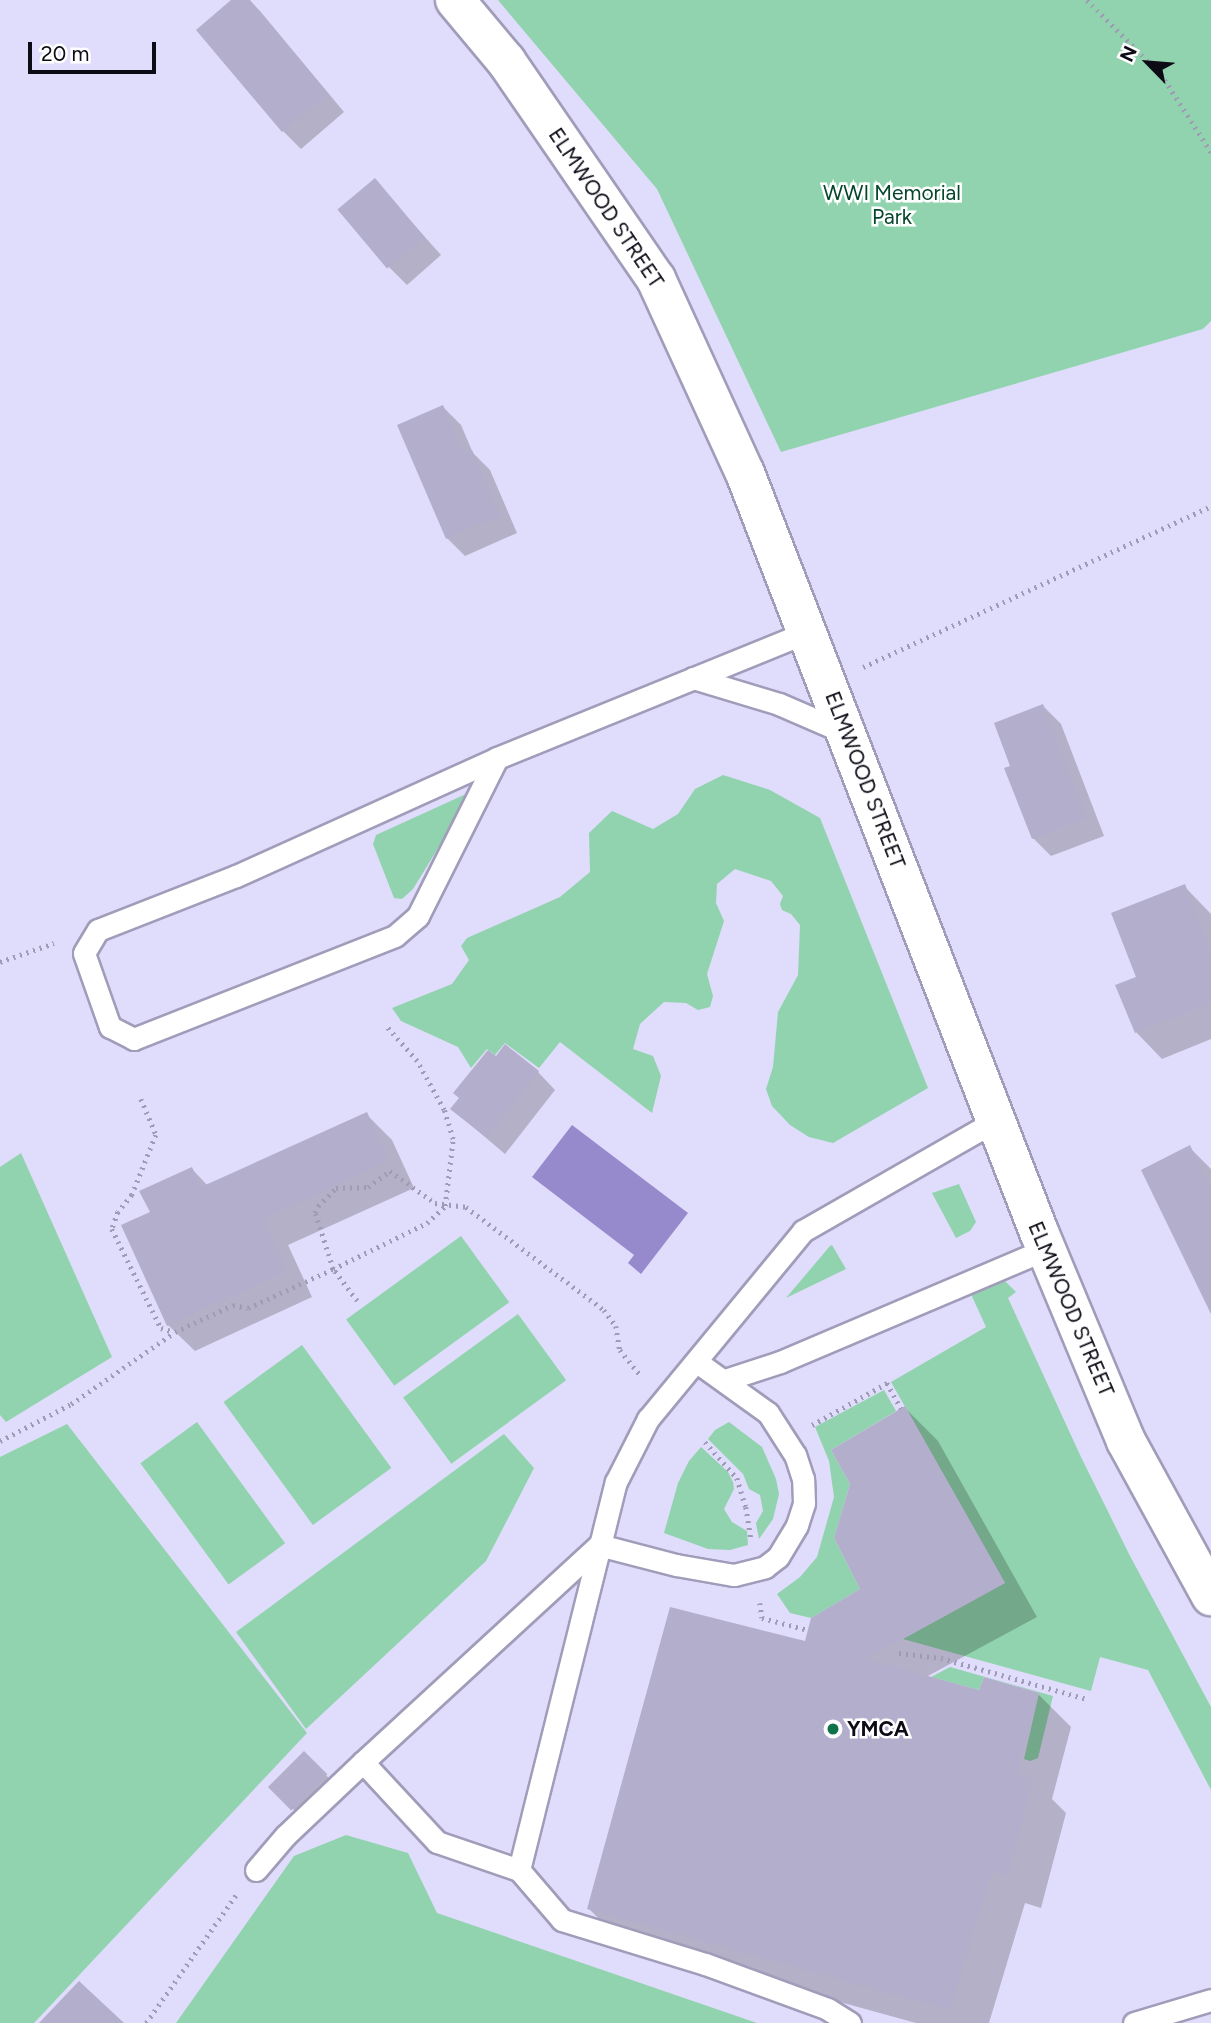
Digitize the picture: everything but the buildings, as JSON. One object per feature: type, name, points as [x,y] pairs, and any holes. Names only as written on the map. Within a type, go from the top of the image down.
[{"type":"main road","name":"ELMWOOD STREET","points":[[455,0],[506,61],[656,279],[745,473],[848,734],[995,1121],[1126,1440],[1211,1596]]},
{"type":"lane","points":[[497,758],[418,916],[395,936],[134,1039],[110,1027],[84,953],[98,930],[236,876],[497,758],[807,632]]},
{"type":"lane","points":[[693,678],[779,704],[848,734]]},
{"type":"lane","points":[[519,1870],[617,1482],[648,1419],[803,1231],[995,1121]]},
{"type":"lane","points":[[725,1380],[780,1362],[1046,1249]]},
{"type":"lane","points":[[599,1545],[676,1565],[734,1575],[765,1567],[778,1557],[797,1525],[804,1503],[803,1479],[794,1455],[768,1413],[697,1362]]},
{"type":"lane","points":[[256,1870],[285,1836],[363,1762],[599,1545]]},
{"type":"lane","points":[[363,1762],[437,1842],[519,1870],[562,1920],[717,1968],[828,2009],[850,2023]]},
{"type":"lane","points":[[1134,2023],[1211,2000]]},
{"type":"path","points":[[1087,0],[1161,74],[1211,152]]},
{"type":"path","points":[[828,684],[1211,506]]},
{"type":"path","points":[[0,962],[98,930]]},
{"type":"path","points":[[0,1441],[71,1404],[175,1332],[233,1305],[248,1308],[333,1269],[428,1223],[445,1206],[453,1139],[444,1110],[417,1061],[385,1025]]},
{"type":"path","points":[[141,1099],[156,1135],[132,1195],[118,1212],[112,1229],[161,1328],[168,1333],[175,1332]]},
{"type":"path","points":[[357,1301],[333,1269],[315,1213],[317,1206],[336,1188],[368,1187],[390,1171],[435,1203],[466,1207],[604,1310],[616,1326],[620,1350],[640,1375]]},
{"type":"path","points":[[705,1442],[726,1462],[737,1478],[746,1507],[751,1543]]},
{"type":"path","points":[[759,1598],[762,1618],[808,1630]]},
{"type":"path","points":[[899,1653],[941,1658],[1087,1699]]},
{"type":"path","points":[[146,2023],[256,1870]]},
{"type":"green space","name":"WWI Memorial Park","points":[[498,0],[1211,0],[1211,321],[1203,329],[781,452],[657,189]]},
{"type":"green space","points":[[723,775],[770,790],[820,818],[928,1088],[833,1143],[809,1137],[790,1125],[772,1106],[766,1089],[773,1067],[778,1012],[798,975],[800,925],[791,914],[782,910],[780,904],[783,896],[771,881],[735,869],[717,884],[716,903],[724,921],[707,974],[713,996],[710,1007],[698,1010],[686,1003],[664,1002],[640,1024],[633,1049],[653,1056],[661,1076],[652,1113],[560,1042],[539,1068],[505,1043],[495,1055],[487,1049],[471,1068],[458,1047],[401,1021],[392,1008],[452,984],[469,960],[461,946],[467,938],[560,897],[590,872],[589,833],[612,811],[653,829],[678,814],[695,789]]},
{"type":"green space","points":[[466,794],[469,796],[467,801],[413,889],[402,899],[394,898],[373,844],[376,835]]},
{"type":"green space","points":[[21,1153],[112,1357],[6,1422],[0,1415],[0,1167]]},
{"type":"green space","points":[[959,1184],[976,1222],[970,1231],[956,1238],[932,1193]]},
{"type":"green space","points":[[461,1236],[509,1302],[394,1386],[346,1319]]},
{"type":"green space","points":[[832,1245],[846,1269],[786,1298],[830,1246]]},
{"type":"green space","points":[[993,1279],[1003,1279],[1016,1292],[1008,1298],[1081,1457],[1130,1556],[1211,1707],[1211,1790],[1148,1670],[1100,1657],[1091,1691],[903,1639],[1005,1583],[891,1382],[986,1327],[970,1292]]},
{"type":"green space","points":[[518,1314],[566,1380],[451,1464],[403,1397]]},
{"type":"green space","points":[[302,1345],[391,1468],[313,1525],[224,1402]]},
{"type":"green space","points":[[884,1390],[896,1411],[831,1450],[850,1484],[834,1538],[860,1589],[811,1618],[790,1613],[777,1594],[800,1577],[817,1557],[834,1497],[829,1461],[815,1427]]},
{"type":"green space","points":[[197,1422],[285,1543],[229,1584],[140,1463]]},
{"type":"green space","points":[[729,1422],[762,1447],[776,1479],[779,1494],[773,1519],[759,1539],[756,1523],[763,1511],[760,1495],[749,1489],[743,1474],[708,1439],[715,1430]]},
{"type":"green space","points":[[67,1424],[307,1733],[34,2023],[0,2023],[0,1457]]},
{"type":"green space","points":[[504,1434],[534,1468],[486,1561],[306,1729],[236,1632]]},
{"type":"green space","points":[[701,1447],[728,1472],[733,1482],[734,1489],[724,1509],[732,1522],[747,1531],[748,1545],[730,1550],[708,1549],[664,1533],[678,1483],[689,1461]]},
{"type":"green space","points":[[950,1667],[1053,1696],[1038,1758],[1030,1761],[1024,1759],[1039,1693],[984,1677],[979,1690],[931,1677]]},
{"type":"green space","points":[[346,1835],[408,1853],[437,1913],[757,2023],[176,2023],[294,1856]]},
{"type":"shaded area","points":[[572,1125],[688,1213],[641,1274],[628,1263],[634,1255],[532,1177]]},
{"type":"place","name":"YMCA","points":[[833,1729]]}]
